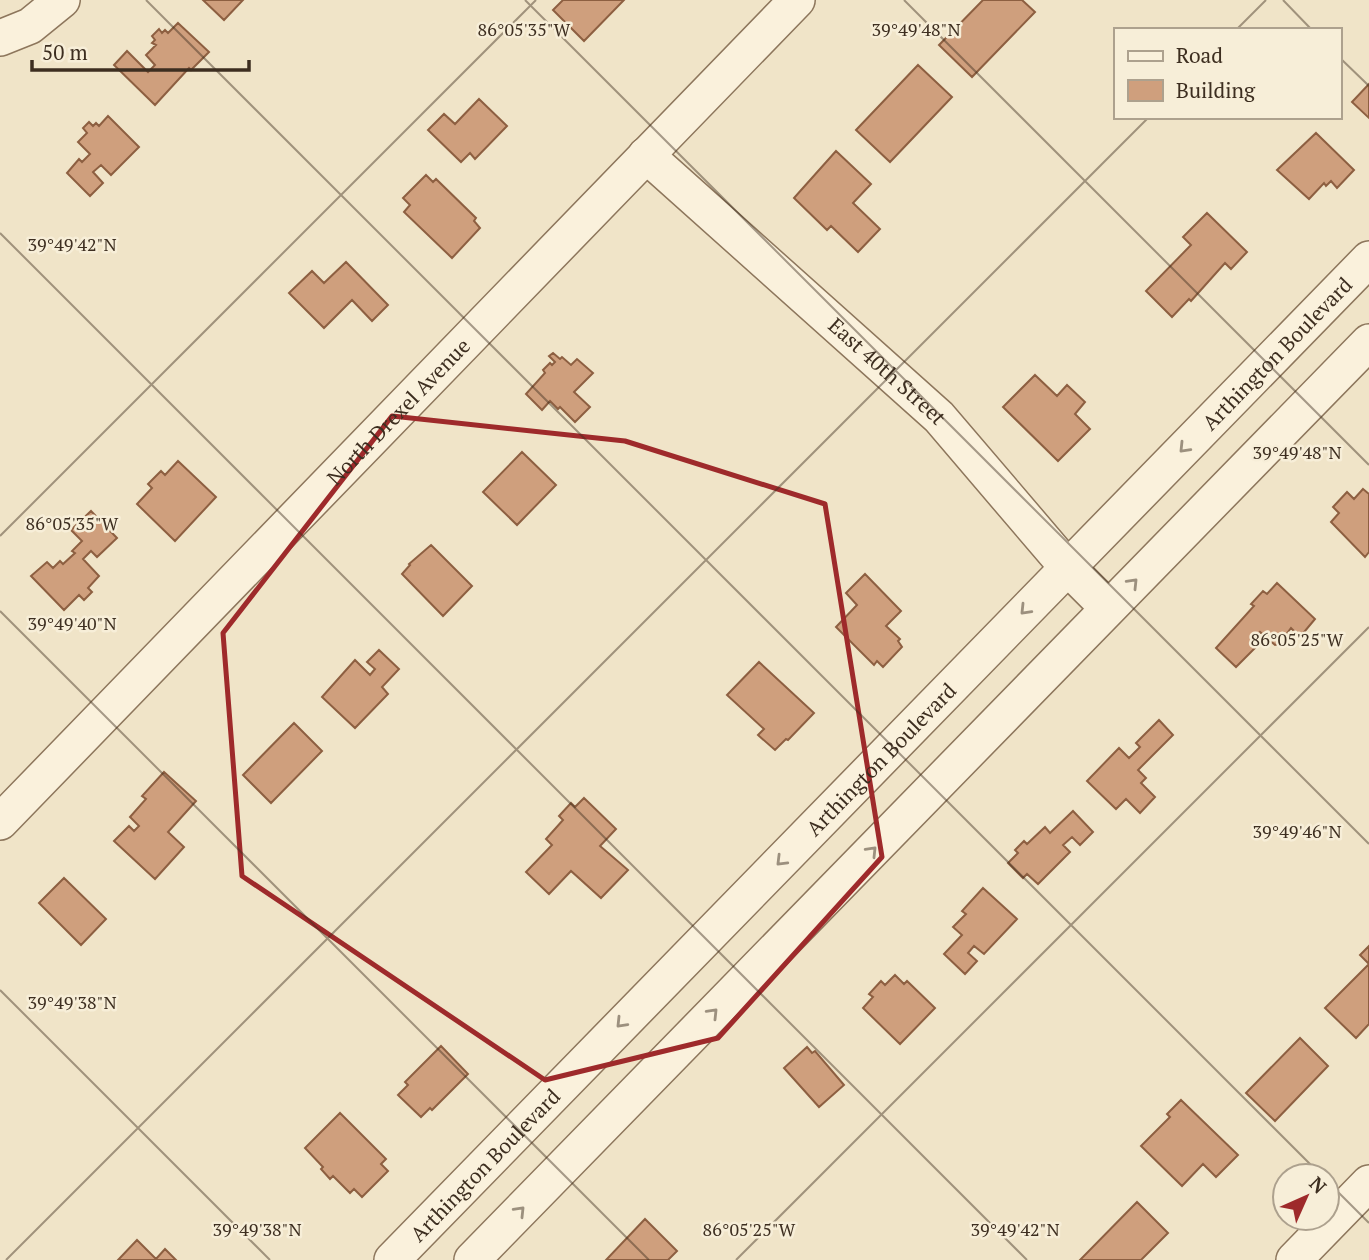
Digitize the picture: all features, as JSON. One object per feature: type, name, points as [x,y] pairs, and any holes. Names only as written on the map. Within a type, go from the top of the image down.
[{"type":"street","points":[[3,30],[30,26],[62,0]]},
{"type":"street","name":"North Drexel Avenue","points":[[0,821],[797,0]]},
{"type":"street","name":"East 40th Street","points":[[646,155],[939,417],[1067,567],[1108,608]]},
{"type":"street","name":"Arthington Boulevard","points":[[392,1260],[1369,259]]},
{"type":"street","points":[[472,1260],[1369,342]]},
{"type":"street","points":[[1294,1260],[1369,1183]]},
{"type":"highlighted area","points":[[392,416],[625,441],[825,504],[882,857],[718,1038],[545,1080],[242,876],[223,633]]},
{"type":"building","points":[[203,0],[243,0],[224,20]]},
{"type":"building","points":[[563,0],[624,0],[584,41],[553,10]]},
{"type":"building","points":[[983,0],[1022,0],[1035,12],[972,77],[939,45]]},
{"type":"building","points":[[178,23],[209,52],[191,70],[189,68],[155,105],[114,65],[127,51],[148,72],[155,65],[146,55],[156,45],[152,43],[155,40],[152,36],[159,29],[162,33],[165,30],[168,33]]},
{"type":"building","points":[[918,65],[952,97],[890,162],[856,130]]},
{"type":"building","points":[[1369,84],[1369,118],[1352,102]]},
{"type":"building","points":[[479,99],[507,126],[475,159],[470,153],[461,162],[428,130],[444,114],[455,124]]},
{"type":"building","points":[[108,116],[139,147],[111,175],[101,165],[93,172],[103,183],[90,196],[67,173],[79,159],[82,162],[90,154],[78,142],[87,133],[83,128],[89,122],[93,126],[96,123],[99,126]]},
{"type":"building","points":[[1316,133],[1354,170],[1337,188],[1331,181],[1326,186],[1324,183],[1309,199],[1277,170]]},
{"type":"building","points":[[836,151],[871,184],[853,203],[880,229],[858,252],[831,226],[827,230],[794,198]]},
{"type":"building","points":[[426,175],[433,182],[436,179],[476,218],[474,221],[480,228],[452,258],[404,212],[410,205],[403,198]]},
{"type":"building","points":[[1207,213],[1247,252],[1231,269],[1225,263],[1191,301],[1189,299],[1172,317],[1146,291],[1191,245],[1183,237]]},
{"type":"building","points":[[346,262],[388,305],[372,321],[352,300],[324,328],[289,293],[312,271],[324,283]]},
{"type":"building","points":[[553,353],[571,365],[577,359],[593,373],[574,392],[590,407],[575,422],[550,401],[542,410],[526,394],[545,373],[543,370],[555,362],[549,356]]},
{"type":"building","points":[[1035,375],[1057,396],[1067,385],[1085,402],[1075,414],[1090,429],[1058,461],[1003,407]]},
{"type":"building","points":[[522,452],[556,485],[517,525],[483,492]]},
{"type":"building","points":[[178,461],[216,497],[175,541],[137,504],[152,488],[148,484],[161,471],[165,475]]},
{"type":"building","points":[[1363,489],[1369,494],[1369,552],[1365,557],[1331,522],[1339,513],[1333,507],[1347,492],[1354,499]]},
{"type":"building","points":[[91,511],[117,538],[97,557],[91,551],[83,559],[99,576],[88,588],[92,592],[84,600],[79,595],[64,610],[31,576],[47,562],[53,568],[60,561],[63,564],[75,553],[72,551],[82,541],[71,530]]},
{"type":"building","points":[[431,545],[472,586],[443,616],[402,574],[409,564]]},
{"type":"building","points":[[865,574],[901,611],[886,626],[900,639],[898,641],[902,647],[883,667],[877,661],[874,665],[836,627],[857,605],[846,593]]},
{"type":"building","points":[[1277,583],[1315,619],[1300,637],[1291,628],[1279,644],[1275,645],[1260,632],[1251,642],[1256,647],[1236,667],[1216,648],[1254,606],[1251,604],[1263,591],[1267,594]]},
{"type":"building","points":[[379,650],[399,669],[382,687],[388,694],[355,728],[322,697],[355,660],[370,675],[375,669],[367,662]]},
{"type":"building","points":[[759,662],[814,713],[775,750],[758,735],[764,729],[727,695]]},
{"type":"building","points":[[1159,720],[1173,735],[1138,770],[1146,778],[1141,783],[1155,797],[1140,813],[1126,799],[1116,809],[1087,781],[1119,748],[1129,758],[1140,747],[1136,743]]},
{"type":"building","points":[[294,723],[322,751],[271,803],[243,775]]},
{"type":"building","points":[[164,772],[196,801],[168,832],[184,847],[155,879],[114,841],[129,826],[134,831],[139,826],[130,817],[146,799],[142,796]]},
{"type":"building","points":[[584,798],[616,829],[600,846],[628,870],[601,898],[571,871],[549,894],[526,872],[552,845],[546,839],[563,820],[559,816],[571,803],[575,807]]},
{"type":"building","points":[[1073,811],[1093,832],[1080,845],[1072,837],[1063,845],[1070,852],[1038,884],[1027,874],[1023,878],[1008,863],[1018,853],[1015,850],[1024,841],[1027,844],[1045,827],[1050,833]]},
{"type":"building","points":[[64,878],[106,919],[81,945],[39,903]]},
{"type":"building","points":[[983,888],[1017,919],[984,954],[974,946],[968,953],[977,961],[965,974],[944,954],[962,935],[953,927],[966,914],[962,911]]},
{"type":"building","points":[[1369,946],[1369,964],[1360,955]]},
{"type":"building","points":[[1369,964],[1369,1024],[1356,1038],[1325,1008]]},
{"type":"building","points":[[895,975],[904,984],[907,981],[935,1008],[900,1044],[863,1008],[873,997],[869,994],[881,981],[885,985]]},
{"type":"building","points":[[1300,1038],[1328,1066],[1275,1121],[1246,1093]]},
{"type":"building","points":[[441,1046],[468,1074],[432,1110],[430,1108],[421,1117],[398,1095],[408,1085],[405,1082]]},
{"type":"building","points":[[807,1047],[812,1053],[815,1051],[844,1085],[819,1107],[784,1068]]},
{"type":"building","points":[[1181,1100],[1238,1155],[1216,1177],[1203,1164],[1182,1186],[1141,1146],[1170,1117],[1167,1114]]},
{"type":"building","points":[[340,1113],[386,1159],[381,1164],[388,1171],[362,1197],[354,1189],[350,1193],[333,1176],[330,1179],[305,1148]]},
{"type":"building","points":[[1137,1202],[1168,1233],[1141,1260],[1080,1260]]},
{"type":"building","points":[[645,1219],[677,1251],[668,1260],[606,1260]]},
{"type":"building","points":[[137,1240],[156,1259],[165,1249],[176,1260],[118,1260]]}]
